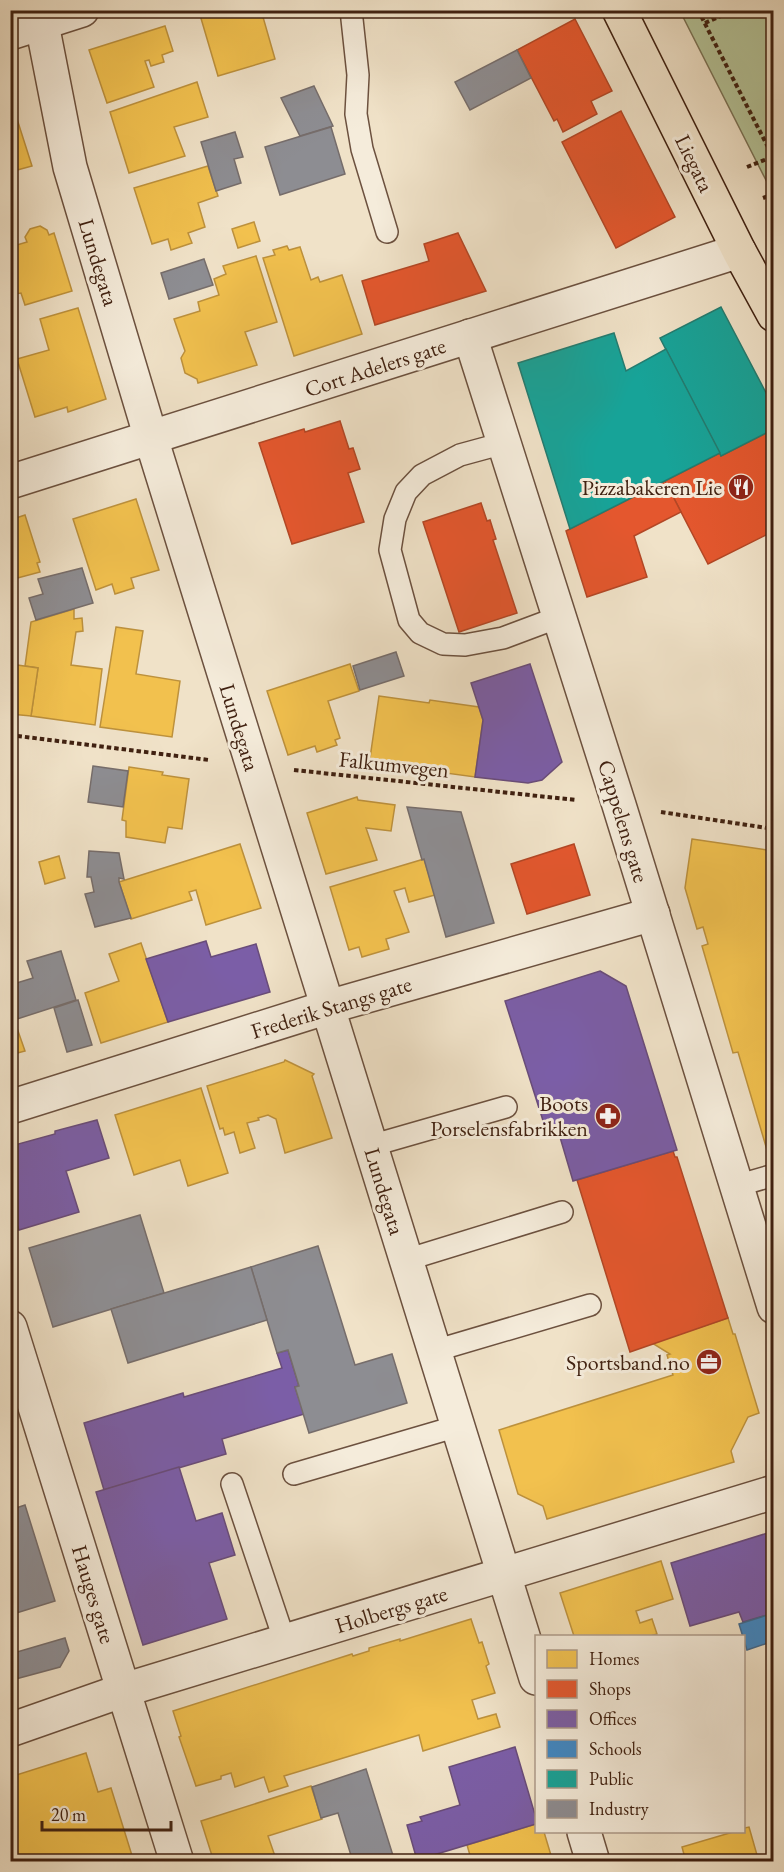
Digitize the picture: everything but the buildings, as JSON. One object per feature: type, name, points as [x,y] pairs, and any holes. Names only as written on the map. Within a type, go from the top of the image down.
[{"type":"main road","name":"Liegata","points":[[619,10],[739,251],[774,315]]},
{"type":"street","points":[[10,33],[82,10]]},
{"type":"street","name":"Lundegata","points":[[42,24],[70,167],[151,438],[535,1672]]},
{"type":"street","name":"Cort Adelers gate","points":[[10,482],[739,251]]},
{"type":"street","name":"Cappelens gate","points":[[470,336],[619,805],[736,1186],[765,1246],[774,1307]]},
{"type":"street","name":"Frederik Stangs gate","points":[[10,1107],[328,1007],[653,914]]},
{"type":"street","name":"Hauges gate","points":[[10,1327],[177,1862]]},
{"type":"street","name":"Holbergs gate","points":[[10,1730],[124,1690],[774,1492]]},
{"type":"street","points":[[584,1833],[593,1862]]},
{"type":"lane","points":[[351,10],[358,75],[356,114],[362,149],[387,232]]},
{"type":"lane","points":[[504,443],[460,455],[422,475],[406,492],[395,519],[390,550],[409,620],[420,633],[443,644],[465,645],[502,638],[559,617]]},
{"type":"lane","points":[[370,1146],[506,1107]]},
{"type":"lane","points":[[736,1186],[774,1175]]},
{"type":"lane","points":[[406,1260],[562,1212]]},
{"type":"lane","points":[[434,1351],[590,1305]]},
{"type":"lane","points":[[294,1474],[458,1426]]},
{"type":"lane","points":[[232,1484],[285,1642]]},
{"type":"path","points":[[698,10],[773,158],[747,167]]},
{"type":"path","points":[[705,24],[734,10]]},
{"type":"path","points":[[763,198],[774,194]]},
{"type":"path","name":"Falkumvegen","points":[[10,735],[252,766],[619,805],[774,829]]},
{"type":"green space","points":[[680,11],[773,11],[773,194]]},
{"type":"place","name":"Pizzabakeren Lie","points":[[741,487]]},
{"type":"place","name":"Boots Porselensfabrikken","points":[[608,1116]]},
{"type":"place","name":"Sportsband.no","points":[[709,1362]]}]
